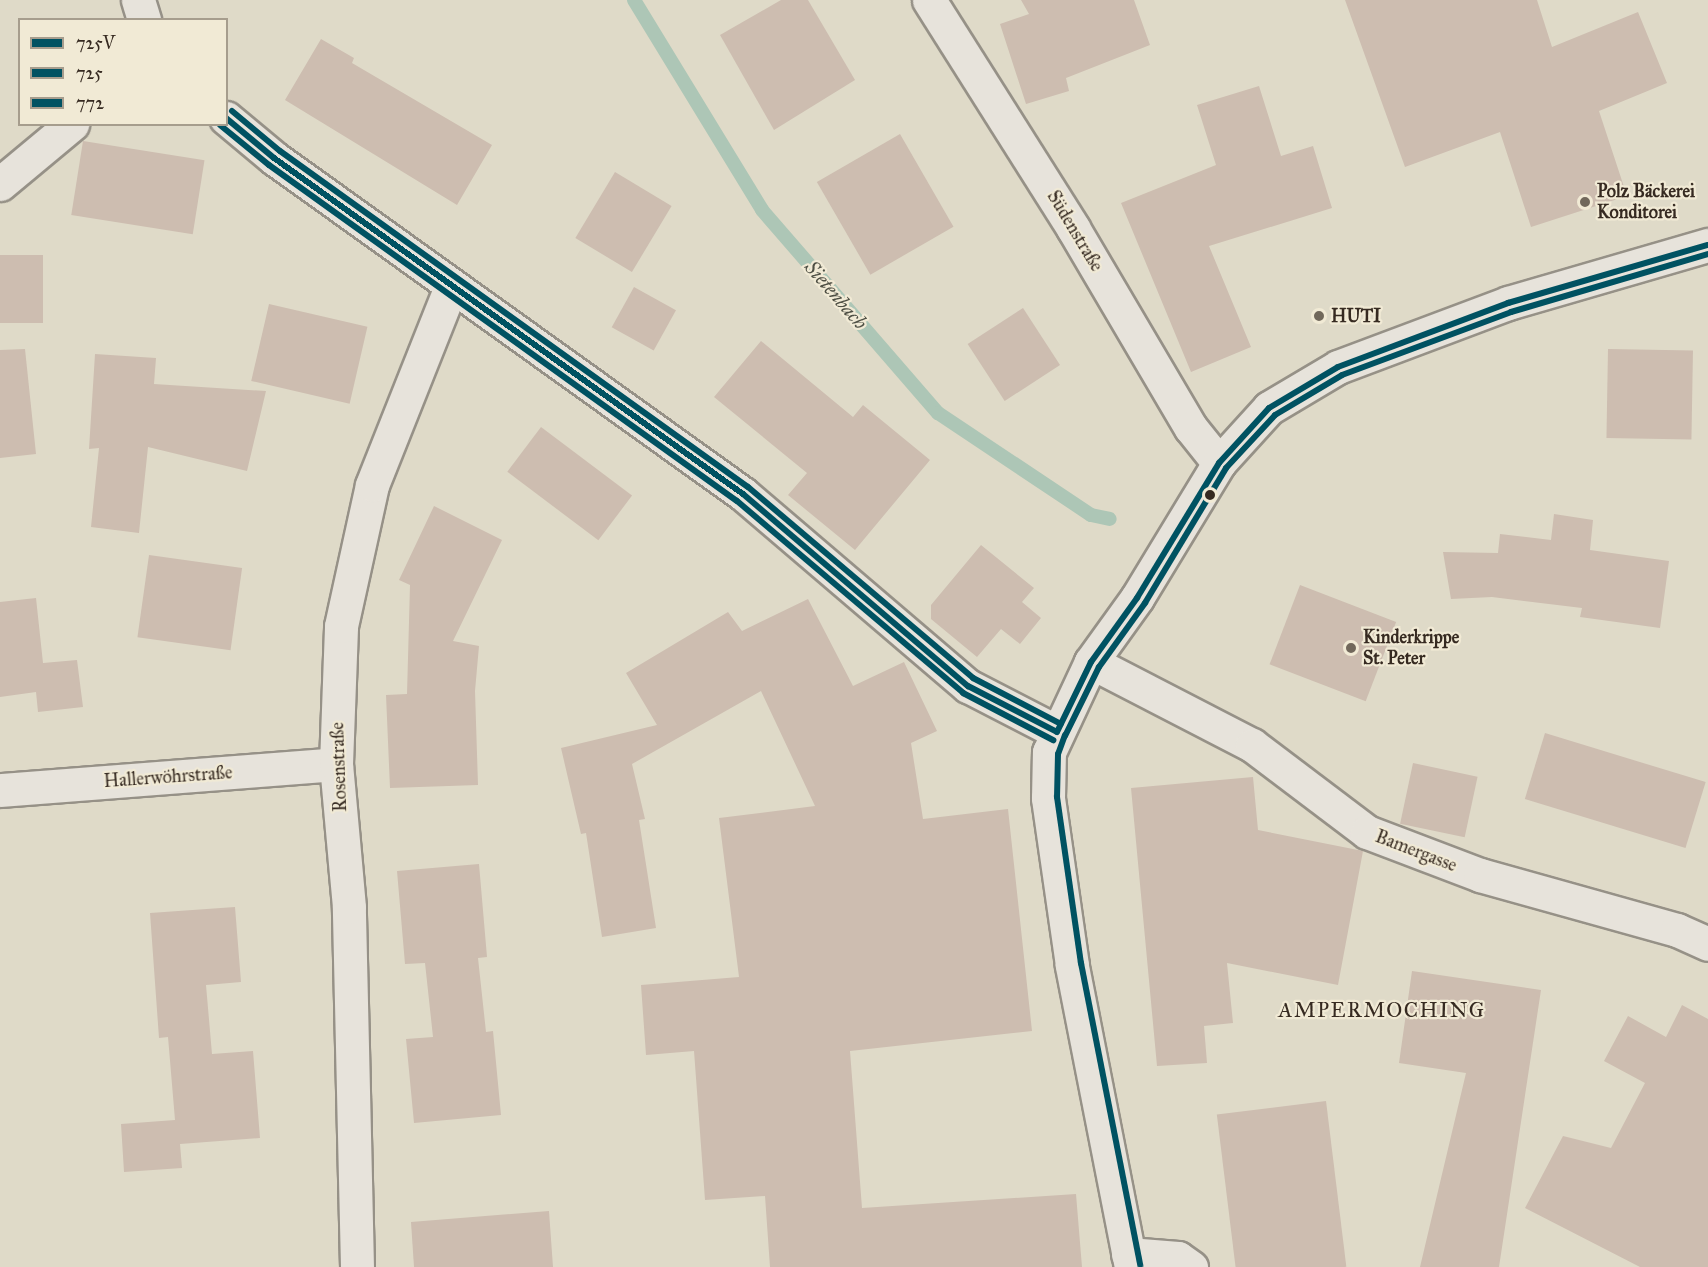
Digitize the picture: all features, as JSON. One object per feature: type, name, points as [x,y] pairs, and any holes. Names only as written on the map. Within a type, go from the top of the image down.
[{"type":"street","points":[[138,0],[143,18]]},
{"type":"street","name":"Südenstraße","points":[[929,0],[1073,228],[1191,428],[1219,463]]},
{"type":"street","points":[[228,120],[274,158],[743,494],[968,686],[1057,732]]},
{"type":"street","points":[[0,184],[70,126]]},
{"type":"street","points":[[1191,1267],[1178,1258],[1130,1260],[1072,964],[1048,798],[1049,753],[1090,662],[1137,598],[1219,463],[1269,408],[1338,367],[1508,303],[1708,244]]},
{"type":"street","name":"Rosenstraße","points":[[357,1267],[348,907],[336,764],[341,626],[372,485],[451,285]]},
{"type":"street","name":"Bamergasse","points":[[1090,662],[1252,745],[1367,832],[1480,874],[1677,930],[1708,944]]},
{"type":"street","name":"Hallerwöhrstraße","points":[[0,790],[336,764]]},
{"type":"building","points":[[781,0],[808,0],[855,80],[774,130],[720,35]]},
{"type":"building","points":[[1021,0],[1134,0],[1150,45],[1066,78],[1069,91],[1026,104],[1000,24],[1029,14]]},
{"type":"building","points":[[1345,0],[1537,0],[1552,47],[1638,12],[1667,83],[1599,111],[1627,196],[1531,227],[1500,132],[1405,167]]},
{"type":"building","points":[[321,39],[354,58],[352,63],[492,145],[457,205],[285,100]]},
{"type":"building","points":[[1259,86],[1281,156],[1313,146],[1332,208],[1209,246],[1251,347],[1191,372],[1121,203],[1216,165],[1197,105]]},
{"type":"building","points":[[900,134],[954,227],[870,275],[817,182]]},
{"type":"building","points":[[83,141],[204,160],[193,234],[71,215]]},
{"type":"building","points":[[615,172],[672,206],[632,272],[575,238]]},
{"type":"building","points":[[0,255],[43,255],[43,323],[0,323]]},
{"type":"building","points":[[634,287],[676,310],[654,351],[612,327]]},
{"type":"building","points":[[269,304],[367,327],[350,404],[251,381]]},
{"type":"building","points":[[1023,308],[1060,365],[1005,401],[968,344]]},
{"type":"building","points":[[761,341],[853,417],[863,405],[930,460],[855,550],[788,495],[807,473],[714,397]]},
{"type":"building","points":[[25,349],[36,454],[0,458],[0,350]]},
{"type":"building","points":[[1608,349],[1693,350],[1691,439],[1606,438]]},
{"type":"building","points":[[95,354],[156,358],[154,384],[266,391],[247,471],[148,447],[139,533],[91,527],[99,448],[89,449]]},
{"type":"building","points":[[541,427],[632,496],[598,540],[507,472]]},
{"type":"building","points":[[434,506],[502,540],[453,641],[479,646],[475,691],[478,785],[390,788],[386,695],[407,694],[410,585],[399,580]]},
{"type":"building","points":[[1554,514],[1593,520],[1590,550],[1669,561],[1660,628],[1580,617],[1582,608],[1492,597],[1451,599],[1443,552],[1498,553],[1500,534],[1551,540]]},
{"type":"building","points":[[981,545],[1034,588],[1022,602],[1041,618],[1020,644],[1001,629],[977,657],[931,619],[931,605]]},
{"type":"building","points":[[149,555],[242,568],[231,650],[137,637]]},
{"type":"building","points":[[1300,585],[1396,622],[1366,701],[1270,664]]},
{"type":"building","points":[[36,598],[43,663],[77,660],[83,707],[38,712],[36,692],[0,697],[0,602]]},
{"type":"building","points":[[808,599],[853,686],[904,662],[937,731],[911,743],[923,819],[1008,809],[1032,1031],[850,1051],[862,1208],[1076,1194],[1082,1267],[770,1267],[765,1196],[705,1200],[694,1051],[646,1055],[641,985],[739,977],[719,818],[815,806],[761,691],[632,764],[645,819],[639,820],[656,928],[602,937],[586,833],[581,834],[561,748],[657,725],[626,673],[728,612],[742,631]]},
{"type":"building","points":[[1545,733],[1706,782],[1685,848],[1525,799]]},
{"type":"building","points":[[1413,763],[1478,777],[1465,837],[1400,824]]},
{"type":"building","points":[[1253,777],[1258,830],[1363,851],[1338,985],[1227,963],[1233,1023],[1204,1026],[1207,1063],[1157,1066],[1131,788]]},
{"type":"building","points":[[479,864],[487,957],[478,958],[486,1032],[493,1031],[501,1115],[414,1123],[406,1039],[433,1037],[425,963],[405,964],[397,871]]},
{"type":"building","points":[[235,907],[241,982],[206,985],[212,1054],[253,1051],[260,1138],[180,1144],[182,1168],[124,1172],[121,1124],[175,1120],[168,1037],[159,1038],[150,913]]},
{"type":"building","points":[[1412,971],[1541,990],[1499,1267],[1420,1267],[1466,1073],[1399,1063]]},
{"type":"building","points":[[1682,1005],[1708,1019],[1708,1267],[1640,1267],[1525,1208],[1563,1136],[1611,1148],[1645,1083],[1604,1061],[1628,1016],[1666,1037]]},
{"type":"building","points":[[1326,1101],[1346,1267],[1236,1267],[1217,1114]]},
{"type":"building","points":[[549,1211],[553,1267],[414,1267],[411,1222]]},
{"type":"waterway","name":"Sietenbach","points":[[634,0],[762,210],[938,413],[1091,515],[1110,519]]},
{"type":"transit line","name":"772","points":[[232,111],[280,151],[748,487],[973,678],[1061,724]]},
{"type":"transit line","name":"725V","points":[[228,120],[274,158],[743,494],[968,686],[1057,732]]},
{"type":"transit line","name":"725","points":[[221,126],[269,165],[737,501],[963,693],[1053,740]]},
{"type":"transit line","name":"725V","points":[[1057,732],[1091,662],[1137,598],[1219,463],[1269,408],[1338,367],[1508,303],[1708,245]]},
{"type":"transit line","name":"725","points":[[1065,736],[1099,667],[1145,603],[1226,468],[1275,415],[1342,375],[1511,312],[1708,254]]},
{"type":"transit line","name":"772","points":[[1065,735],[1058,754],[1057,797],[1081,963],[1140,1265]]},
{"type":"place","name":"Polz Bäckerei Konditorei","points":[[1585,202]]},
{"type":"place","name":"HUTI","points":[[1319,316]]},
{"type":"place","name":"Kinderkrippe St. Peter","points":[[1351,648]]},
{"type":"district","name":"AMPERMOCHING","points":[[1382,1010]]}]
